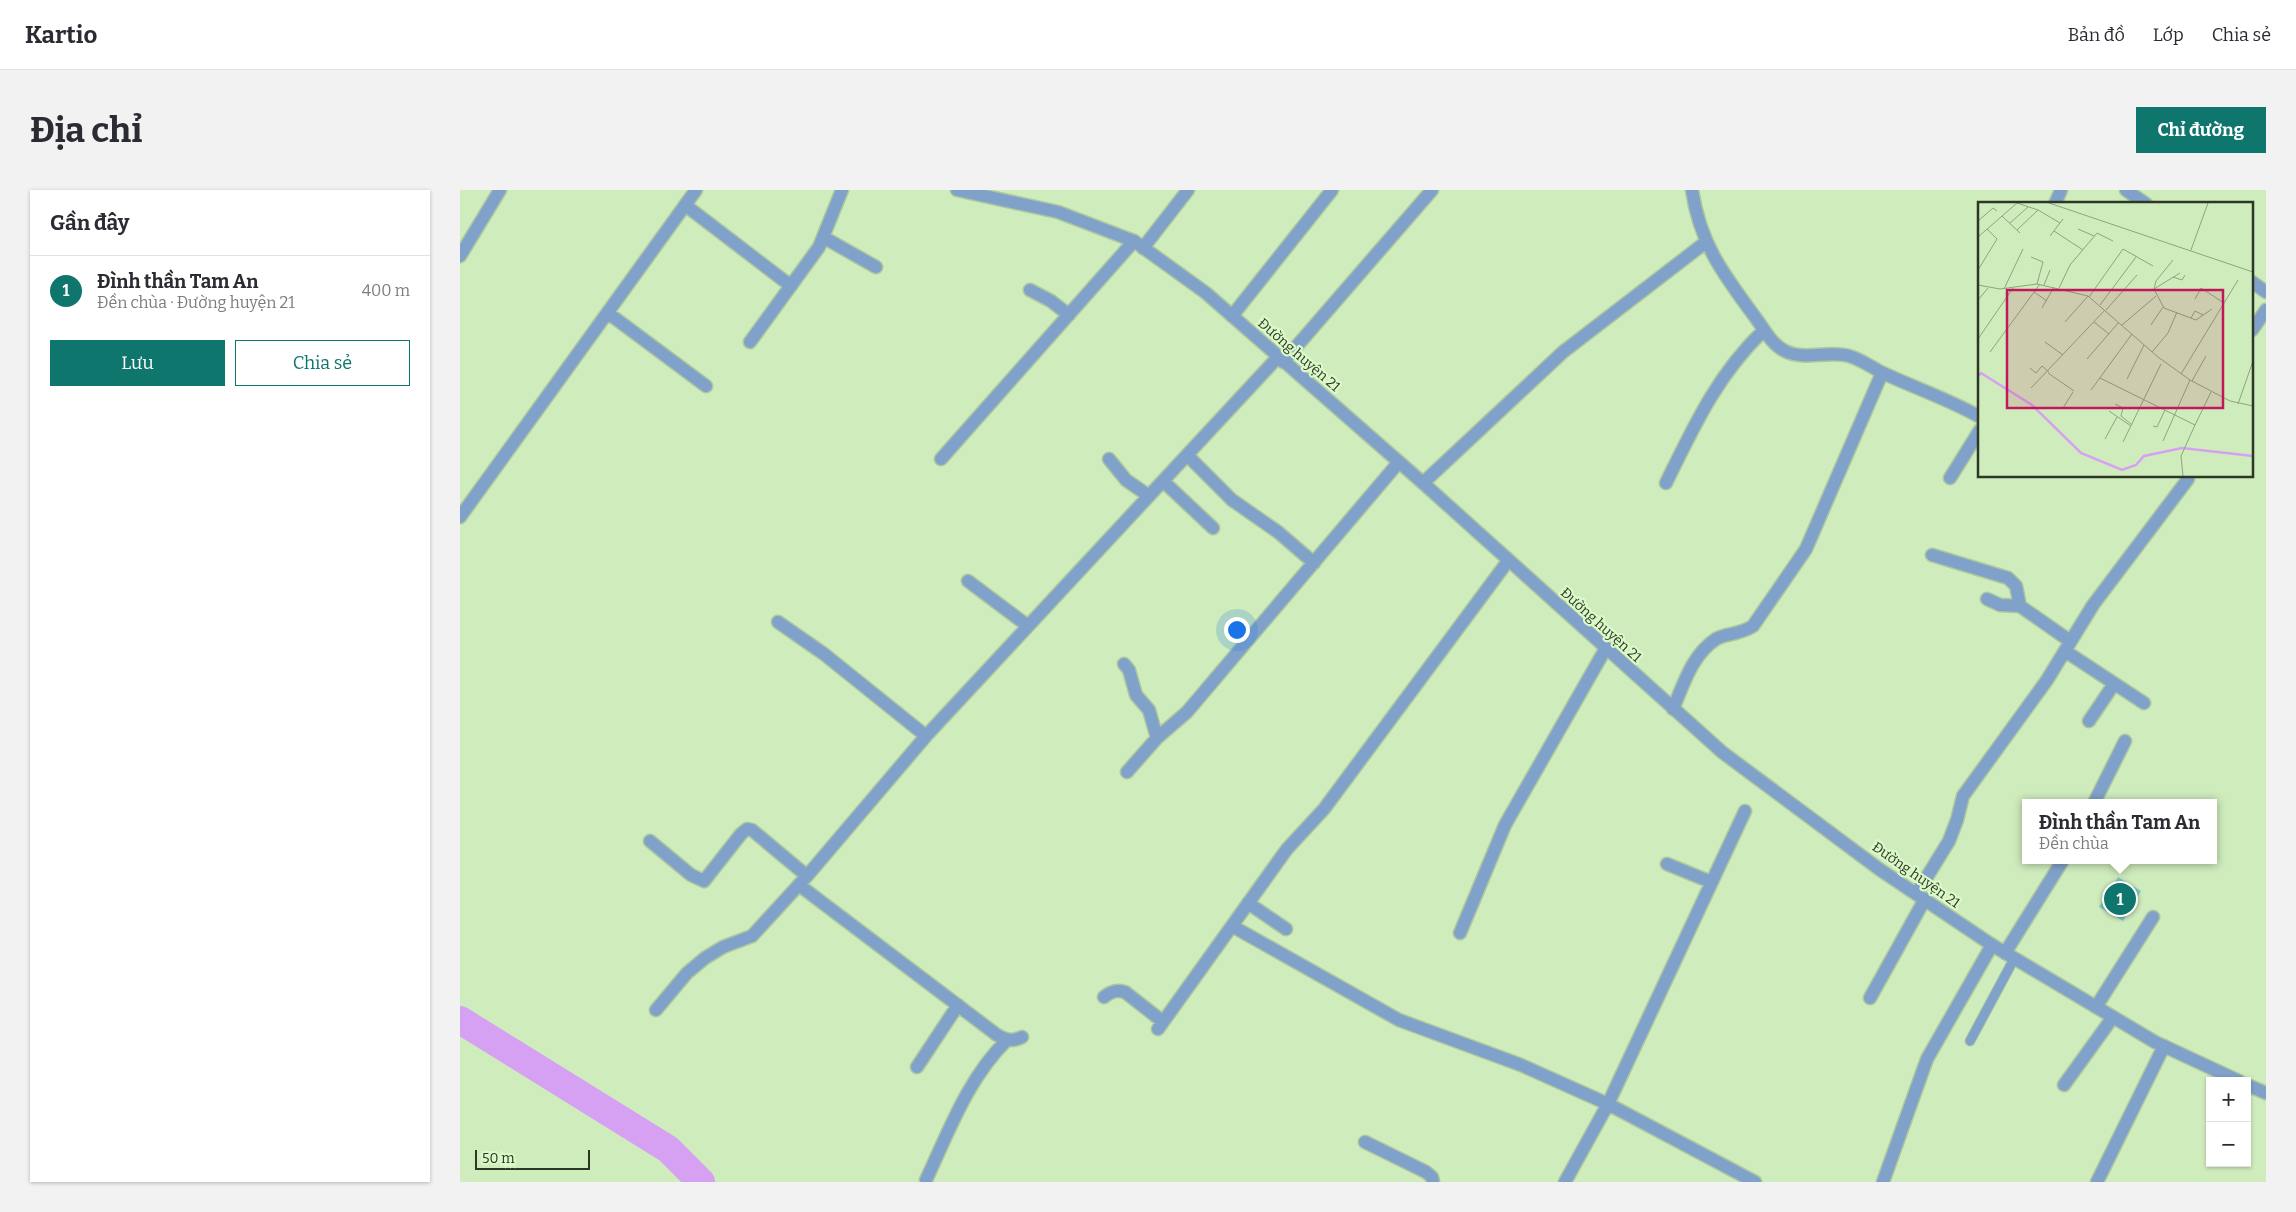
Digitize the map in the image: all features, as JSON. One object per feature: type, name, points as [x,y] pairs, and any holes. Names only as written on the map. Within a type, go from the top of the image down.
[{"type":"street","points":[[460,256],[500,190]]},
{"type":"street","points":[[460,517],[696,190]]},
{"type":"street","points":[[750,342],[819,247],[842,190]]},
{"type":"street","name":"Đường huyện 21","points":[[957,190],[1058,212],[1139,245],[1206,293],[1423,483],[1673,709],[1729,757],[1879,869],[2009,956],[2164,1046],[2230,1077]]},
{"type":"street","points":[[941,459],[1069,315],[1139,245],[1188,190]]},
{"type":"street","points":[[1232,316],[1332,190]]},
{"type":"street","points":[[656,1010],[687,973],[705,958],[723,947],[752,936],[803,880],[926,736],[1186,455],[1281,359],[1432,190]]},
{"type":"street","points":[[1692,190],[1706,242],[1713,257],[1738,296],[1764,330],[1783,350],[1795,355],[1840,353],[1852,356],[1882,373],[1934,394],[1978,416]]},
{"type":"street","points":[[2056,202],[2061,190]]},
{"type":"street","points":[[2126,190],[2143,202]]},
{"type":"street","points":[[685,206],[791,286]]},
{"type":"street","points":[[823,237],[876,267]]},
{"type":"street","points":[[1423,483],[1563,352],[1706,242]]},
{"type":"street","points":[[2254,283],[2266,292]]},
{"type":"street","points":[[1030,290],[1051,301],[1069,315]]},
{"type":"street","points":[[2254,327],[2266,310]]},
{"type":"street","points":[[608,313],[706,386]]},
{"type":"street","points":[[1666,483],[1694,425],[1727,369],[1764,330]]},
{"type":"street","points":[[1673,709],[1696,656],[1718,638],[1742,633],[1753,626],[1806,549],[1882,373]]},
{"type":"street","points":[[1950,478],[1978,433]]},
{"type":"street","points":[[1186,455],[1232,500],[1278,532],[1314,563]]},
{"type":"street","points":[[1109,459],[1126,480],[1148,496]]},
{"type":"street","points":[[1127,772],[1157,738],[1187,712],[1399,462]]},
{"type":"street","points":[[1870,998],[1949,841],[1958,820],[1963,796],[2047,680],[2093,605],[2188,478]]},
{"type":"street","points":[[1163,481],[1213,528]]},
{"type":"street","points":[[1932,555],[2008,578],[2016,586],[2020,606]]},
{"type":"street","points":[[1104,997],[1111,992],[1119,990],[1125,992],[1160,1025],[1287,849],[1324,809],[1508,561]]},
{"type":"street","points":[[968,581],[1028,626]]},
{"type":"street","points":[[1987,599],[2000,605],[2020,606],[2114,684],[2144,703]]},
{"type":"street","points":[[778,622],[824,654],[926,736]]},
{"type":"street","points":[[1460,933],[1504,825],[1606,648]]},
{"type":"street","points":[[1124,664],[1129,670],[1136,695],[1148,710],[1157,738]]},
{"type":"street","points":[[2089,721],[2114,684]]},
{"type":"street","points":[[2096,799],[2124,741]]},
{"type":"street","points":[[1565,1182],[1608,1104],[1745,811]]},
{"type":"street","points":[[650,842],[691,875],[704,881],[741,834],[747,829],[752,830],[803,880],[958,1005],[1007,1040],[1017,1040],[1022,1037]]},
{"type":"street","points":[[1667,864],[1711,882]]},
{"type":"street","points":[[2009,956],[2061,864]]},
{"type":"street","points":[[1248,903],[1286,929]]},
{"type":"street","points":[[2096,1007],[2153,917]]},
{"type":"street","points":[[1232,926],[1399,1020],[1521,1066],[1608,1104],[1755,1182]]},
{"type":"street","points":[[1883,1182],[1926,1059],[1992,945]]},
{"type":"street","points":[[917,1067],[958,1005]]},
{"type":"street","points":[[2064,1085],[2113,1017]]},
{"type":"street","points":[[926,1180],[966,1094],[984,1067],[1007,1040]]},
{"type":"street","points":[[2097,1182],[2164,1046]]},
{"type":"street","points":[[2251,1087],[2266,1093]]},
{"type":"street","points":[[1365,1142],[1426,1172],[1432,1177],[1433,1182]]},
{"type":"lane","points":[[1970,1041],[2009,956]]},
{"type":"building","points":[[2118,877],[2141,891],[2123,921],[2099,907]]},
{"type":"waterway","points":[[460,1020],[668,1149],[701,1182]]},
{"type":"place","name":"Đình thần Tam An","points":[[2120,899]]}]
